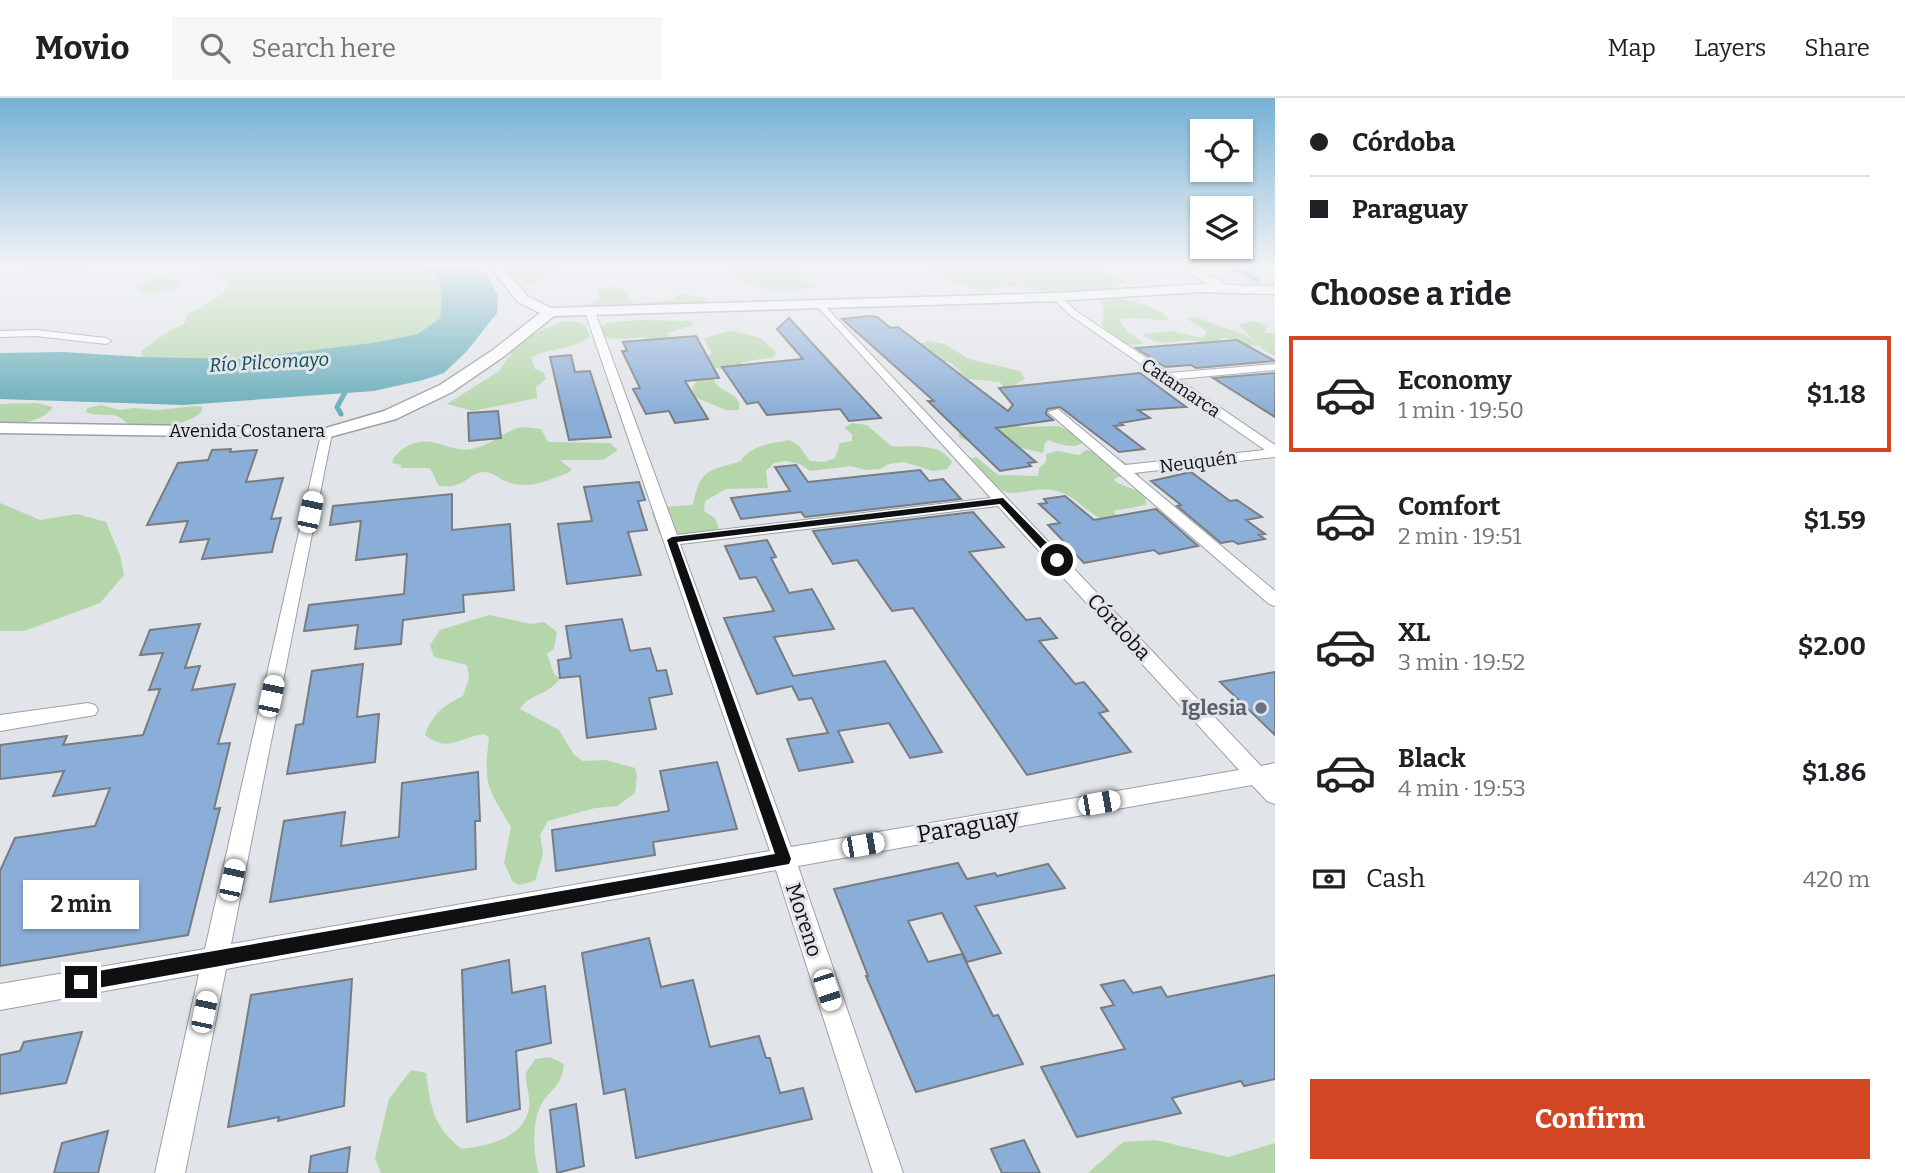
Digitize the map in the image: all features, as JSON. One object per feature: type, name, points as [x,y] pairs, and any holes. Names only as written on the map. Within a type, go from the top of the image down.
[{"type":"street","name":"Avenida Costanera","points":[[0,428],[326,433],[363,426],[414,406],[463,381],[549,314]]},
{"type":"street","name":"Moreno","points":[[591,314],[784,859],[888,1173]]},
{"type":"street","name":"Córdoba","points":[[830,314],[1003,501],[1266,774],[1275,795]]},
{"type":"street","name":"Catamarca","points":[[1075,314],[1275,452]]},
{"type":"street","points":[[0,334],[36,333],[106,341]]},
{"type":"street","points":[[1166,377],[1275,368]]},
{"type":"street","points":[[1054,412],[1275,600]]},
{"type":"street","points":[[170,1173],[326,433]]},
{"type":"street","name":"Neuquén","points":[[1121,470],[1275,452]]},
{"type":"street","points":[[672,540],[1003,501]]},
{"type":"street","points":[[0,723],[88,710]]},
{"type":"street","name":"Paraguay","points":[[0,997],[1266,774]]},
{"type":"green space","points":[[188,314],[440,314],[440,318],[418,334],[349,347],[227,360],[143,357],[141,351],[184,324]]},
{"type":"green space","points":[[1103,314],[1164,314],[1169,319],[1118,319],[1129,333],[1144,343],[1138,345],[1120,342],[1109,335],[1102,325]]},
{"type":"green space","points":[[1195,317],[1246,335],[1258,345],[1220,339],[1221,353],[1201,342],[1155,342],[1142,334],[1171,331],[1202,338],[1206,334],[1205,330],[1186,318]]},
{"type":"green space","points":[[638,320],[692,321],[693,325],[668,333],[671,343],[707,358],[712,353],[703,338],[730,331],[760,338],[776,352],[774,357],[742,362],[739,373],[717,368],[707,369],[715,382],[738,402],[739,410],[726,410],[695,397],[692,388],[696,382],[653,340],[605,337],[600,328],[606,323]]},
{"type":"green space","points":[[563,321],[578,322],[586,326],[590,336],[577,344],[531,358],[535,369],[543,372],[546,379],[536,387],[537,398],[473,411],[447,404],[499,371],[516,346],[527,337]]},
{"type":"green space","points":[[1253,321],[1268,326],[1263,333],[1275,333],[1275,356],[1265,351],[1238,325]]},
{"type":"green space","points":[[928,341],[945,344],[969,359],[1020,371],[1025,379],[1017,383],[1017,389],[1004,388],[1000,382],[968,379],[950,362],[938,360],[917,345]]},
{"type":"green space","points":[[37,403],[53,407],[36,419],[0,425],[0,404]]},
{"type":"green space","points":[[101,405],[120,410],[196,406],[202,407],[202,411],[179,423],[140,427],[132,426],[116,416],[86,412],[87,408]]},
{"type":"green space","points":[[1006,422],[1020,427],[1059,426],[1087,439],[1074,446],[1048,440],[1043,453],[1013,446],[978,446],[959,437],[959,434]]},
{"type":"green space","points":[[852,423],[867,425],[891,446],[932,448],[946,455],[952,462],[947,469],[933,471],[904,462],[889,464],[880,469],[866,470],[851,466],[810,471],[800,464],[786,461],[774,463],[766,471],[768,488],[726,489],[705,501],[704,511],[715,518],[719,529],[706,540],[682,543],[659,533],[652,513],[663,507],[693,505],[703,477],[713,470],[741,461],[756,448],[790,440],[799,446],[810,461],[825,462],[835,458],[840,443],[852,441],[852,434],[844,428]]},
{"type":"green space","points":[[522,427],[541,429],[548,442],[610,443],[618,450],[603,460],[560,460],[571,469],[570,472],[530,485],[513,484],[485,472],[456,485],[439,486],[430,468],[401,468],[401,465],[392,463],[399,452],[416,443],[432,442],[471,449]]},
{"type":"green space","points":[[1086,450],[1109,453],[1141,471],[1138,477],[1117,477],[1114,480],[1143,495],[1146,505],[1113,511],[1122,520],[1103,519],[1068,496],[1053,490],[1012,493],[1001,490],[985,478],[970,459],[976,457],[998,475],[1038,476],[1039,468],[1046,462],[1046,454],[1057,451],[1079,455]]},
{"type":"green space","points":[[0,503],[40,520],[77,514],[106,522],[120,555],[124,575],[100,603],[24,631],[0,631]]},
{"type":"green space","points":[[489,615],[531,624],[544,622],[557,632],[554,649],[547,654],[554,674],[560,678],[551,688],[529,700],[520,709],[559,730],[574,755],[583,761],[606,760],[635,768],[637,775],[635,793],[617,806],[595,808],[548,821],[540,835],[543,853],[535,881],[519,885],[513,882],[504,863],[511,827],[489,786],[489,738],[485,734],[477,735],[448,744],[425,735],[439,711],[463,696],[469,678],[467,665],[434,657],[430,645],[440,630]]},
{"type":"green space","points":[[550,1057],[564,1064],[558,1084],[544,1100],[537,1114],[534,1140],[539,1173],[381,1173],[375,1158],[389,1099],[411,1070],[426,1073],[439,1125],[462,1149],[493,1143],[520,1127],[529,1108],[527,1072],[535,1059]]},
{"type":"green space","points":[[1155,1140],[1228,1157],[1275,1143],[1275,1173],[1088,1173],[1123,1142]]},
{"type":"water","name":"Río Pilcomayo","points":[[440,314],[496,314],[467,351],[444,373],[374,391],[184,405],[0,399],[0,353],[63,352],[239,359],[372,343],[418,334],[440,318]]},
{"type":"building","points":[[877,317],[891,328],[898,327],[1008,411],[1013,405],[999,388],[1140,373],[1186,407],[1138,410],[1150,418],[1114,426],[1144,449],[1119,452],[1060,407],[1047,409],[1046,414],[1053,420],[996,428],[1036,462],[1028,463],[1031,466],[1000,471],[928,401],[934,401],[842,319]]},
{"type":"building","points":[[789,318],[881,418],[849,421],[840,409],[767,415],[758,402],[747,404],[722,367],[803,359],[777,329]]},
{"type":"building","points":[[696,336],[719,378],[685,381],[708,419],[675,423],[669,411],[646,414],[633,389],[640,388],[622,351],[627,351],[623,342]]},
{"type":"building","points":[[1237,340],[1275,361],[1196,368],[1191,365],[1165,367],[1136,348]]},
{"type":"building","points":[[571,355],[575,372],[590,371],[611,437],[569,440],[550,357]]},
{"type":"building","points":[[1275,373],[1275,417],[1213,378]]},
{"type":"building","points":[[498,411],[501,438],[469,441],[468,413]]},
{"type":"building","points":[[231,449],[230,452],[257,450],[246,482],[283,478],[271,519],[281,518],[272,552],[202,559],[209,539],[180,542],[188,521],[147,525],[178,463],[208,460],[212,450]]},
{"type":"building","points":[[796,465],[808,482],[920,470],[929,481],[943,479],[961,499],[805,517],[801,512],[741,519],[731,498],[790,491],[775,467]]},
{"type":"building","points":[[1191,472],[1230,501],[1237,500],[1262,517],[1246,520],[1265,534],[1259,535],[1265,539],[1238,544],[1233,541],[1221,543],[1151,481]]},
{"type":"building","points":[[639,482],[645,500],[638,501],[647,530],[628,532],[641,575],[567,584],[558,524],[592,521],[584,487]]},
{"type":"building","points":[[452,494],[452,530],[510,524],[514,590],[463,595],[464,612],[403,620],[401,644],[355,649],[358,625],[304,631],[309,605],[404,594],[407,554],[356,560],[361,521],[330,525],[333,506]]},
{"type":"building","points":[[1065,496],[1094,520],[1156,509],[1198,546],[1159,554],[1154,550],[1084,563],[1048,525],[1060,523],[1039,504],[1047,503],[1044,499]]},
{"type":"building","points":[[973,512],[1004,547],[969,552],[1026,620],[1040,618],[1057,638],[1039,641],[1075,684],[1084,682],[1108,711],[1099,713],[1131,752],[1027,775],[913,608],[892,611],[857,560],[833,564],[813,531]]},
{"type":"building","points":[[767,540],[776,557],[771,558],[789,593],[812,589],[834,629],[774,637],[793,676],[885,661],[942,752],[910,758],[889,723],[838,731],[853,762],[799,771],[787,739],[828,733],[812,698],[799,700],[792,686],[757,694],[724,618],[774,611],[756,577],[740,579],[725,546]]},
{"type":"building","points":[[622,619],[630,651],[650,648],[657,671],[666,670],[672,694],[649,698],[656,729],[587,738],[580,676],[560,678],[558,660],[571,658],[566,626]]},
{"type":"building","points":[[200,624],[185,668],[200,666],[192,690],[235,684],[218,744],[230,743],[214,809],[220,808],[188,935],[0,966],[0,871],[15,838],[95,826],[110,788],[53,796],[64,771],[0,779],[0,745],[67,736],[63,745],[143,735],[160,689],[149,690],[163,653],[140,655],[150,630]]},
{"type":"building","points":[[363,664],[357,717],[379,714],[375,762],[287,774],[296,725],[303,724],[312,671]]},
{"type":"building","name":"Iglesia","points":[[1275,672],[1275,735],[1220,682]]},
{"type":"building","points":[[717,762],[737,829],[653,842],[655,855],[556,871],[552,830],[669,811],[660,771]]},
{"type":"building","points":[[478,772],[480,821],[475,821],[476,869],[270,902],[284,821],[345,812],[341,846],[399,837],[402,783]]},
{"type":"building","points":[[958,863],[967,879],[995,873],[997,876],[1048,864],[1065,888],[975,906],[1001,953],[967,962],[942,913],[908,921],[928,962],[962,954],[993,1016],[998,1015],[1023,1064],[916,1092],[866,976],[834,889]]},
{"type":"building","points":[[649,938],[661,987],[693,980],[710,1047],[759,1036],[766,1058],[770,1058],[780,1093],[803,1088],[812,1119],[636,1158],[625,1089],[604,1094],[582,953]]},
{"type":"building","points":[[509,960],[512,993],[545,986],[551,1043],[516,1051],[520,1109],[467,1122],[462,970]]},
{"type":"building","points":[[1275,975],[1275,1079],[1244,1086],[1241,1081],[1172,1098],[1181,1113],[1077,1137],[1041,1067],[1125,1049],[1101,1008],[1114,1005],[1101,985],[1124,980],[1133,993],[1161,987],[1167,997]]},
{"type":"building","points":[[352,979],[344,1106],[278,1121],[279,1117],[228,1127],[251,995]]},
{"type":"building","points":[[82,1032],[66,1083],[0,1094],[0,1055],[20,1051],[24,1042]]},
{"type":"building","points":[[576,1104],[584,1166],[557,1173],[550,1110]]},
{"type":"building","points":[[108,1131],[98,1173],[54,1173],[62,1143]]},
{"type":"building","points":[[1024,1140],[1040,1173],[1002,1173],[991,1149]]},
{"type":"building","points":[[350,1147],[347,1173],[309,1173],[311,1156]]},
{"type":"waterway","points":[[341,414],[337,407],[349,385]]},
{"type":"place","name":"Iglesia","points":[[1261,708]]},
{"type":"route","points":[[81,982],[784,859],[672,540],[1003,501],[1057,560]]}]
